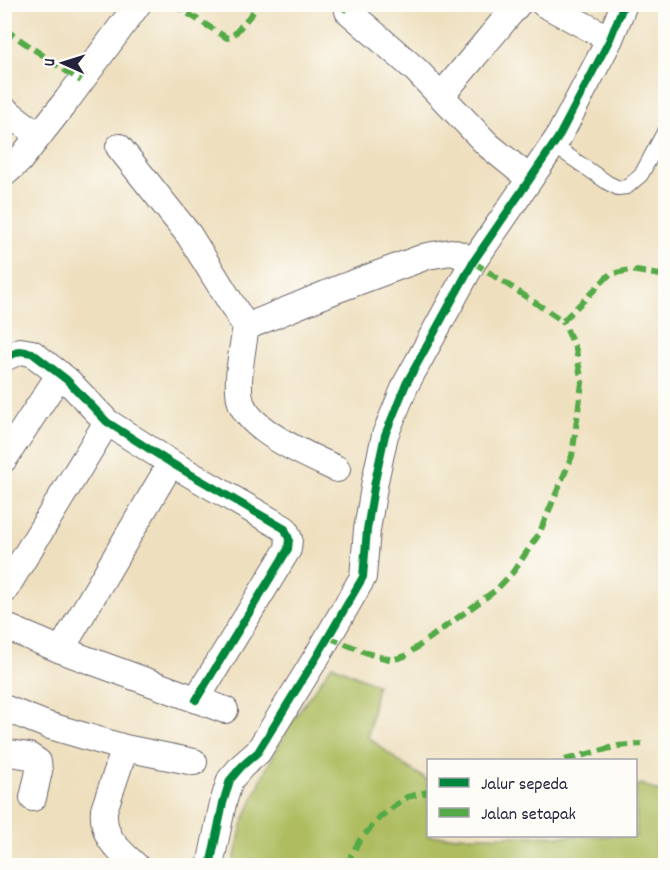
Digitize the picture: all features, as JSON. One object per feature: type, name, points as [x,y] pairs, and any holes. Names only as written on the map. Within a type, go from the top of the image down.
[{"type":"street","points":[[4,174],[19,161],[39,136],[138,4]]},
{"type":"street","points":[[353,4],[348,11],[416,70],[489,145],[530,179]]},
{"type":"street","points":[[441,96],[518,4]]},
{"type":"street","points":[[544,4],[610,39]]},
{"type":"street","points":[[210,866],[222,803],[230,780],[258,752],[363,577],[375,481],[385,435],[406,384],[473,261],[530,179],[580,98],[610,39],[624,4]]},
{"type":"street","points":[[4,109],[39,136]]},
{"type":"street","points":[[119,147],[189,235],[246,327],[239,375],[241,404],[264,429],[281,441],[337,470]]},
{"type":"street","points":[[246,327],[427,256],[451,252],[473,261]]},
{"type":"street","points":[[4,358],[20,351],[32,353],[67,380],[107,422],[171,463],[285,529],[289,539],[288,549],[196,700]]},
{"type":"street","points":[[4,459],[60,374]]},
{"type":"street","points":[[4,591],[107,422]]},
{"type":"street","points":[[61,650],[171,463]]},
{"type":"street","points":[[4,626],[61,650],[225,710]]},
{"type":"street","points":[[4,708],[47,725],[125,747],[194,762]]},
{"type":"street","points":[[125,747],[104,810],[103,821],[107,834],[115,846],[136,866]]},
{"type":"street","points":[[4,752],[29,756],[38,762],[39,771],[33,798]]},
{"type":"lane","points":[[552,145],[618,189],[627,187],[641,175],[663,134],[666,133]]},
{"type":"green space","points":[[332,665],[377,685],[368,737],[405,766],[427,779],[427,837],[637,837],[637,786],[642,784],[665,795],[665,865],[233,865],[242,825],[263,775],[290,724]]},
{"type":"marked path","points":[[173,4],[227,38],[232,37],[260,4]]},
{"type":"marked path","points":[[337,4],[348,11]]},
{"type":"marked path","points":[[4,29],[81,81]]},
{"type":"marked path","points":[[473,262],[563,321],[610,274],[630,270],[666,276]]},
{"type":"marked path","points":[[328,637],[392,660],[405,656],[496,590],[513,572],[539,534],[572,456],[582,383],[576,350],[563,321]]},
{"type":"marked path","points":[[569,759],[618,746],[642,744]]},
{"type":"marked path","points":[[350,866],[351,855],[360,840],[381,816],[407,797],[427,792]]},
{"type":"cycle path","points":[[210,866],[230,780],[258,752],[363,577],[367,530],[385,435],[406,384],[473,262],[558,138],[610,39],[624,4]]},
{"type":"cycle path","points":[[4,358],[20,351],[32,353],[67,380],[107,422],[171,463],[285,529],[289,539],[288,549],[196,700]]}]
